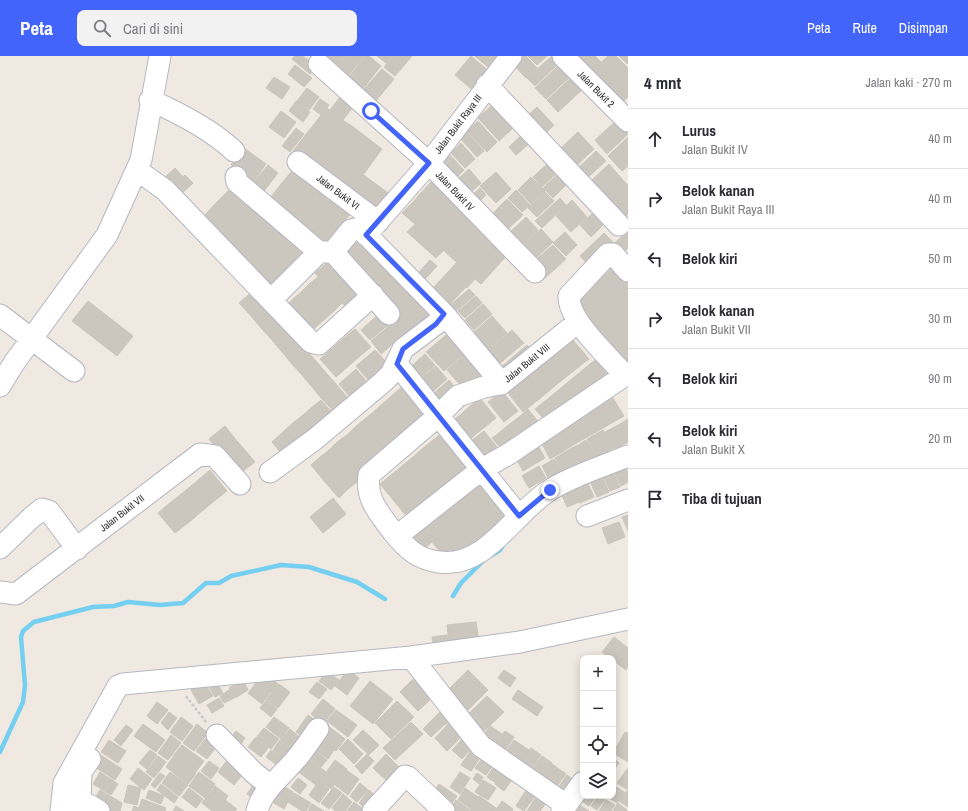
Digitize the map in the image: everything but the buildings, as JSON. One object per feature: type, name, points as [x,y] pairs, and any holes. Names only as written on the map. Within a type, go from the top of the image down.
[{"type":"street","points":[[0,386],[7,359],[32,338],[107,235],[141,160],[150,100],[160,56]]},
{"type":"street","name":"Jalan Bukit Raya III","points":[[372,228],[429,163],[487,85],[511,56]]},
{"type":"street","name":"Jalan Bukit 2","points":[[564,56],[628,121]]},
{"type":"street","name":"Jalan Bukit IV","points":[[320,64],[429,163],[535,272]]},
{"type":"street","points":[[487,85],[625,221]]},
{"type":"street","points":[[150,100],[170,109],[210,132],[234,151]]},
{"type":"street","name":"Jalan Bukit VI","points":[[298,162],[372,228],[495,375]]},
{"type":"street","points":[[137,170],[165,190],[311,342],[319,344],[373,295]]},
{"type":"street","points":[[236,177],[237,182],[326,252],[373,295],[389,314]]},
{"type":"street","points":[[271,300],[351,230],[372,228]]},
{"type":"street","points":[[628,271],[613,254],[608,254],[569,296],[570,308],[578,322],[623,373],[621,378],[507,455],[482,469],[397,536],[416,556],[425,560],[452,564],[465,561],[483,550],[519,516],[550,490],[582,473],[628,456]]},
{"type":"street","points":[[270,472],[314,440],[383,382],[391,374],[403,349],[436,324],[442,312]]},
{"type":"street","points":[[0,315],[74,371]]},
{"type":"street","name":"Jalan Bukit VIII","points":[[397,536],[373,505],[368,487],[369,475],[438,416],[458,396],[484,387],[501,384],[578,322]]},
{"type":"street","points":[[397,364],[519,516]]},
{"type":"street","name":"Jalan Bukit VII","points":[[1,595],[16,594],[200,454],[216,456],[240,484]]},
{"type":"street","points":[[587,516],[628,500]]},
{"type":"street","points":[[0,548],[30,518],[42,509],[49,512],[77,549]]},
{"type":"street","points":[[68,805],[64,783],[118,686],[129,682],[411,657],[527,641],[628,619]]},
{"type":"street","points":[[411,657],[481,746],[564,808],[580,786]]},
{"type":"street","points":[[257,811],[258,806],[271,786],[297,759],[318,729]]},
{"type":"street","points":[[217,735],[254,773],[271,786]]},
{"type":"street","points":[[68,805],[81,772],[102,739]]},
{"type":"street","points":[[373,811],[405,776],[408,777],[444,811]]},
{"type":"street","points":[[68,805],[89,805],[100,811]]},
{"type":"path","points":[[177,678],[188,700],[217,735]]},
{"type":"waterway","points":[[492,555],[500,550],[504,544]]},
{"type":"waterway","points":[[453,596],[461,583],[484,560]]},
{"type":"waterway","points":[[0,752],[23,702],[25,685],[21,637],[23,631],[34,622],[93,607],[114,606],[128,602],[160,605],[183,603],[206,583],[219,583],[231,576],[281,565],[309,567],[357,582],[385,599]]},
{"type":"route","points":[[371,111],[429,163],[366,235],[444,314],[436,324],[403,349],[397,364],[519,516],[550,490]]}]
